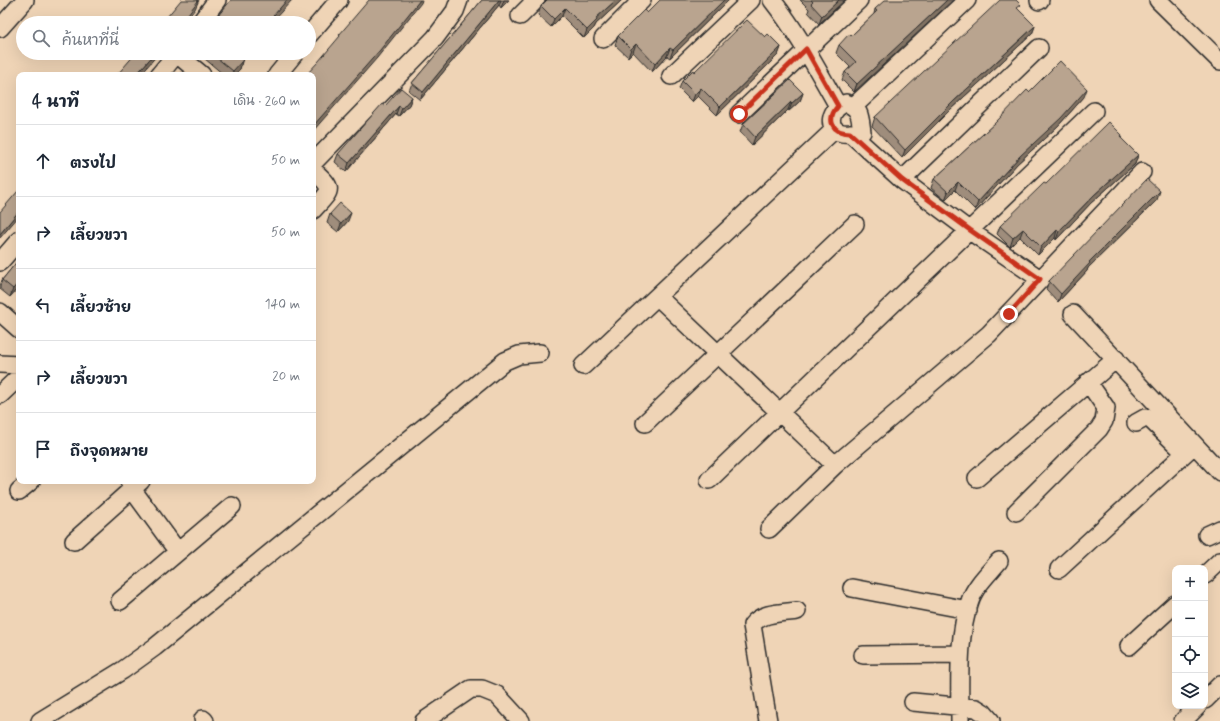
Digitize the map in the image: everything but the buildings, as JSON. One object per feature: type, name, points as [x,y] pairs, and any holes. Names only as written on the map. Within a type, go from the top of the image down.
[{"type":"street","points":[[0,28],[25,0]]},
{"type":"street","points":[[205,16],[217,0]]},
{"type":"street","points":[[316,27],[339,0]]},
{"type":"street","points":[[316,160],[435,38],[455,11],[459,0]]},
{"type":"street","points":[[520,16],[536,0]]},
{"type":"street","points":[[603,39],[642,0]]},
{"type":"street","points":[[671,76],[751,0]]},
{"type":"street","points":[[583,366],[843,131],[862,132],[860,112],[846,106],[772,0]]},
{"type":"street","points":[[739,114],[859,0]]},
{"type":"street","points":[[967,0],[846,106],[832,112],[831,121],[902,180],[1040,279]]},
{"type":"street","points":[[1158,0],[1219,60]]},
{"type":"street","points":[[902,180],[1038,48]]},
{"type":"street","points":[[161,72],[171,60]]},
{"type":"street","points":[[185,60],[199,72]]},
{"type":"street","points":[[279,72],[289,60]]},
{"type":"street","points":[[709,480],[1094,111]]},
{"type":"street","points":[[769,529],[835,465],[989,334],[1142,172]]},
{"type":"street","points":[[316,173],[328,183],[329,189],[326,196],[316,207]]},
{"type":"street","points":[[645,423],[855,224]]},
{"type":"street","points":[[0,262],[16,243]]},
{"type":"street","points":[[658,297],[717,354],[780,411],[835,465]]},
{"type":"street","points":[[0,312],[16,326]]},
{"type":"street","points":[[1073,314],[1116,359],[1189,449]]},
{"type":"street","points":[[40,721],[123,670],[154,647],[505,361],[519,354],[540,353]]},
{"type":"street","points":[[977,478],[1116,359]]},
{"type":"street","points":[[0,364],[16,365]]},
{"type":"street","points":[[0,395],[16,380]]},
{"type":"street","points":[[1016,512],[1099,429],[1104,421],[1106,408],[1088,382]]},
{"type":"street","points":[[1136,423],[1145,418],[1149,418],[1220,472]]},
{"type":"street","points":[[1059,569],[1189,449]]},
{"type":"street","points":[[74,541],[134,484],[178,552]]},
{"type":"street","points":[[120,601],[232,506]]},
{"type":"street","points":[[1208,572],[1220,561]]},
{"type":"street","points":[[960,713],[960,654],[970,601],[979,584],[999,562]]},
{"type":"street","points":[[852,588],[968,610]]},
{"type":"street","points":[[1129,646],[1172,607]]},
{"type":"street","points":[[768,721],[752,625],[757,619],[765,616],[797,611]]},
{"type":"street","points":[[863,655],[960,654]]},
{"type":"street","points":[[1208,697],[1220,685]]},
{"type":"street","points":[[424,721],[471,689],[482,688],[497,695],[521,721]]},
{"type":"street","points":[[914,702],[960,713],[976,708],[984,713],[991,721]]},
{"type":"street","points":[[1183,721],[1195,709]]},
{"type":"route","points":[[739,114],[806,49],[838,106],[832,112],[831,121],[835,129],[842,133],[850,133],[902,180],[1040,279],[1009,314]]}]
